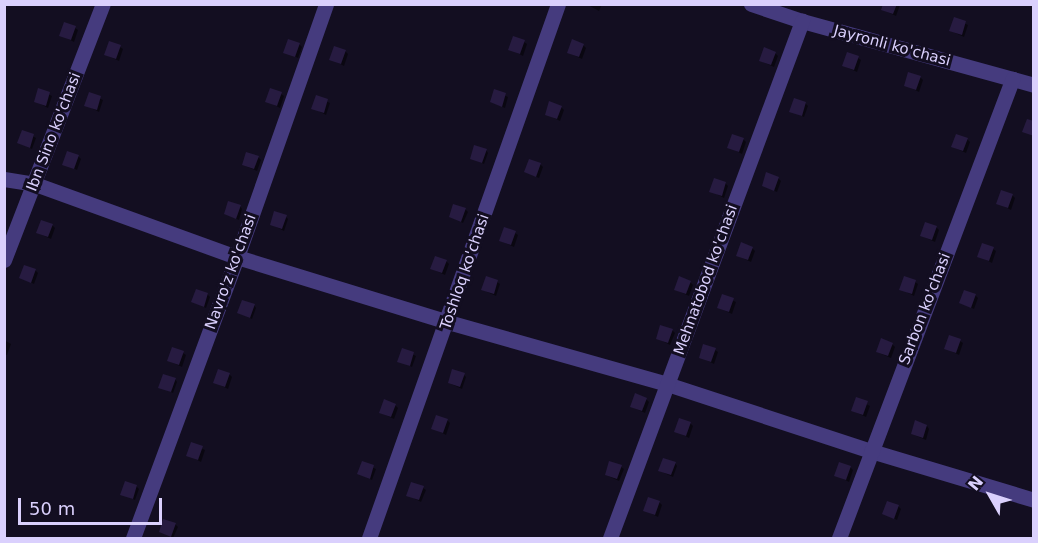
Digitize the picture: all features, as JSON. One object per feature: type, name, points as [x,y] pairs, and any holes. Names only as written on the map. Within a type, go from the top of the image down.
[{"type":"street","name":"Ibn Sino ko'chasi","points":[[4,260],[103,4]]},
{"type":"street","name":"Navro'z ko'chasi","points":[[133,538],[237,257],[326,4]]},
{"type":"street","name":"Toshloq ko'chasi","points":[[369,538],[448,322],[558,4]]},
{"type":"street","name":"Jayronli ko'chasi","points":[[752,4],[802,21],[1034,86]]},
{"type":"street","name":"Mehnatobod ko'chasi","points":[[610,538],[802,21]]},
{"type":"street","name":"Sarbon ko'chasi","points":[[839,538],[1012,79]]},
{"type":"street","points":[[4,179],[35,184],[237,257],[448,322],[667,384],[871,451],[1034,500]]},
{"type":"building","points":[[883,4],[897,4],[893,14],[881,10]]},
{"type":"building","points":[[954,17],[966,21],[962,35],[949,31]]},
{"type":"building","points":[[64,22],[76,26],[71,40],[59,36]]},
{"type":"building","points":[[513,36],[525,40],[520,54],[508,50]]},
{"type":"building","points":[[288,39],[300,43],[295,57],[283,53]]},
{"type":"building","points":[[572,39],[584,44],[579,57],[567,53]]},
{"type":"building","points":[[109,41],[121,45],[116,59],[104,55]]},
{"type":"building","points":[[334,46],[346,50],[341,64],[329,60]]},
{"type":"building","points":[[764,47],[776,52],[771,65],[759,61]]},
{"type":"building","points":[[847,52],[859,56],[854,70],[842,66]]},
{"type":"building","points":[[908,72],[921,76],[916,90],[904,86]]},
{"type":"building","points":[[38,88],[50,92],[46,106],[34,102]]},
{"type":"building","points":[[270,88],[282,92],[277,106],[265,102]]},
{"type":"building","points":[[494,89],[506,93],[502,107],[490,102]]},
{"type":"building","points":[[89,92],[101,96],[97,110],[84,106]]},
{"type":"building","points":[[316,95],[328,99],[324,113],[311,109]]},
{"type":"building","points":[[794,98],[806,102],[802,116],[789,112]]},
{"type":"building","points":[[549,101],[562,106],[557,119],[545,115]]},
{"type":"building","points":[[1027,119],[1034,121],[1034,136],[1022,132]]},
{"type":"building","points":[[22,130],[34,134],[30,148],[17,143]]},
{"type":"building","points":[[732,134],[744,138],[739,152],[727,148]]},
{"type":"building","points":[[956,134],[968,138],[963,151],[951,147]]},
{"type":"building","points":[[474,145],[487,149],[482,163],[470,159]]},
{"type":"building","points":[[67,151],[79,155],[74,169],[62,165]]},
{"type":"building","points":[[246,152],[259,156],[254,169],[242,165]]},
{"type":"building","points":[[529,159],[541,163],[536,177],[524,172]]},
{"type":"building","points":[[766,172],[779,177],[774,191],[762,186]]},
{"type":"building","points":[[714,178],[726,182],[722,196],[709,192]]},
{"type":"building","points":[[1001,190],[1013,194],[1008,208],[996,204]]},
{"type":"building","points":[[228,201],[241,205],[236,219],[224,214]]},
{"type":"building","points":[[453,204],[466,208],[461,222],[449,217]]},
{"type":"building","points":[[274,211],[287,215],[282,229],[270,225]]},
{"type":"building","points":[[41,220],[53,224],[48,237],[36,233]]},
{"type":"building","points":[[925,222],[937,226],[932,240],[920,236]]},
{"type":"building","points":[[504,227],[516,231],[511,245],[499,241]]},
{"type":"building","points":[[741,242],[753,247],[748,260],[736,256]]},
{"type":"building","points":[[982,243],[994,247],[989,261],[977,257]]},
{"type":"building","points":[[435,256],[447,260],[442,273],[430,269]]},
{"type":"building","points":[[24,265],[36,269],[31,283],[19,278]]},
{"type":"building","points":[[486,276],[498,280],[494,294],[481,290]]},
{"type":"building","points":[[679,276],[691,281],[686,294],[674,290]]},
{"type":"building","points":[[904,276],[916,280],[912,294],[899,290]]},
{"type":"building","points":[[196,289],[208,293],[204,307],[191,302]]},
{"type":"building","points":[[964,290],[976,294],[971,308],[959,303]]},
{"type":"building","points":[[722,294],[734,298],[729,312],[717,308]]},
{"type":"building","points":[[242,300],[255,304],[250,318],[237,313]]},
{"type":"building","points":[[660,325],[673,329],[668,343],[656,339]]},
{"type":"building","points":[[949,335],[961,339],[956,353],[944,349]]},
{"type":"building","points":[[881,338],[893,343],[888,356],[876,352]]},
{"type":"building","points":[[703,344],[716,348],[711,362],[699,358]]},
{"type":"building","points":[[172,347],[184,351],[179,365],[167,361]]},
{"type":"building","points":[[402,348],[414,352],[410,366],[397,362]]},
{"type":"building","points":[[218,369],[230,373],[225,387],[213,383]]},
{"type":"building","points":[[452,369],[465,373],[460,387],[448,383]]},
{"type":"building","points":[[163,374],[176,378],[171,392],[158,388]]},
{"type":"building","points":[[635,393],[647,398],[642,411],[630,407]]},
{"type":"building","points":[[856,397],[868,401],[863,415],[851,411]]},
{"type":"building","points":[[384,399],[396,404],[391,417],[379,413]]},
{"type":"building","points":[[436,415],[448,419],[443,433],[431,429]]},
{"type":"building","points":[[679,418],[691,422],[686,436],[674,432]]},
{"type":"building","points":[[915,420],[927,425],[923,438],[911,434]]},
{"type":"building","points":[[191,442],[203,446],[198,460],[186,456]]},
{"type":"building","points":[[663,458],[676,462],[671,475],[658,471]]},
{"type":"building","points":[[362,461],[374,465],[370,479],[357,474]]},
{"type":"building","points":[[609,461],[622,465],[617,479],[605,475]]},
{"type":"building","points":[[839,462],[851,466],[846,480],[834,476]]},
{"type":"building","points":[[125,481],[137,485],[133,499],[120,495]]},
{"type":"building","points":[[411,482],[424,486],[419,500],[406,496]]},
{"type":"building","points":[[648,497],[660,501],[655,515],[643,511]]},
{"type":"building","points":[[887,501],[899,505],[894,519],[882,514]]},
{"type":"building","points":[[163,519],[176,523],[171,537],[159,532]]}]
